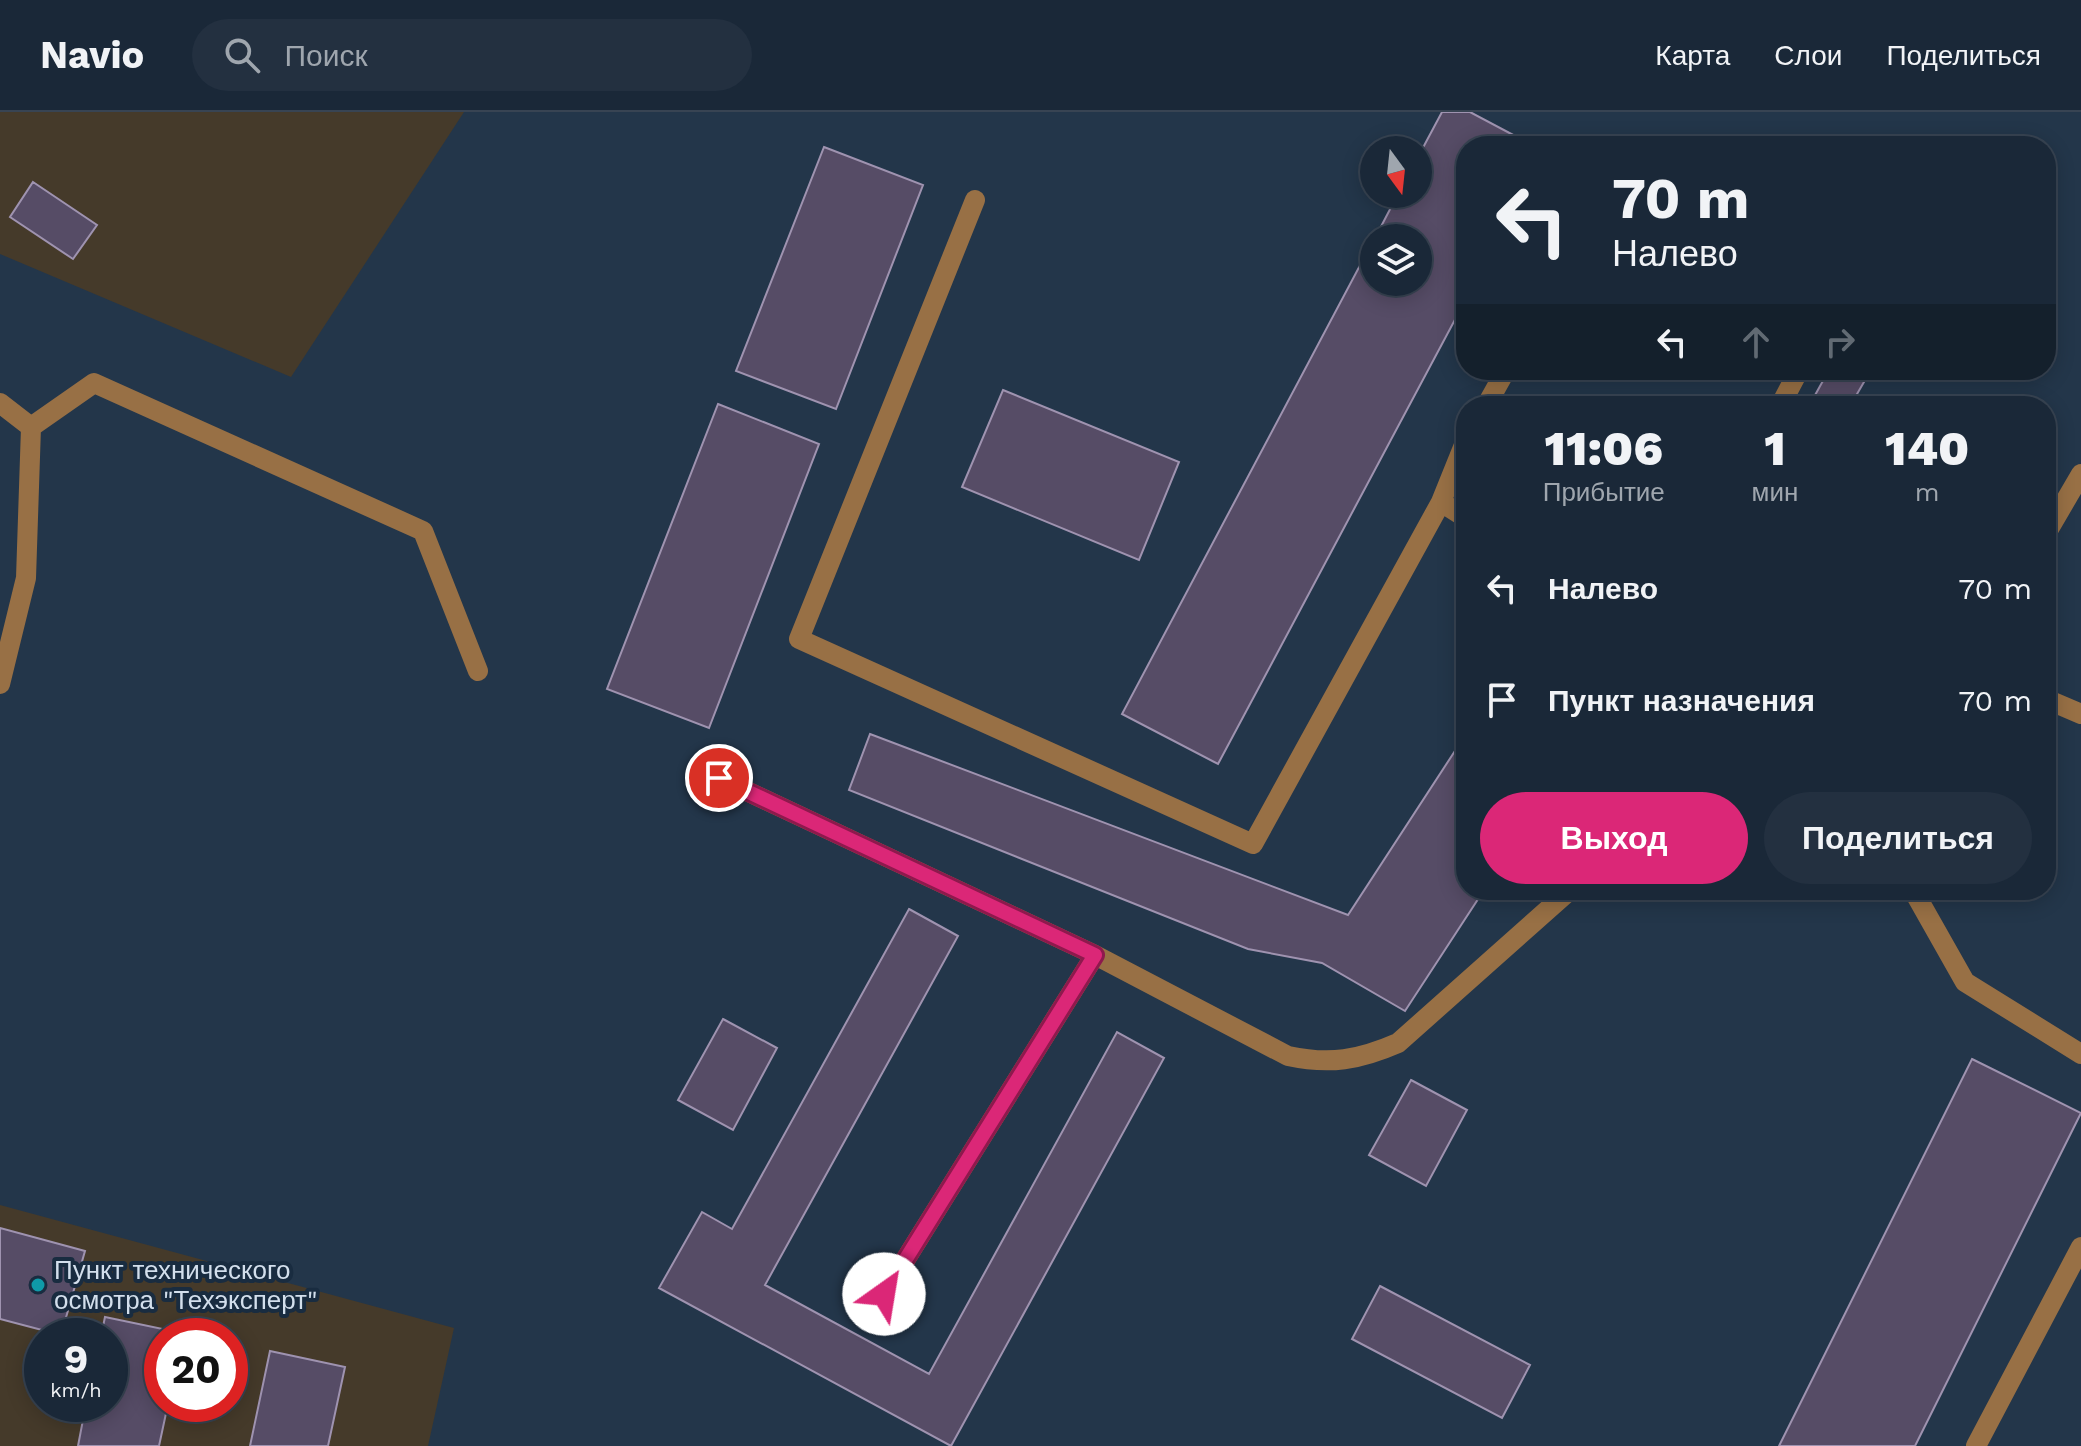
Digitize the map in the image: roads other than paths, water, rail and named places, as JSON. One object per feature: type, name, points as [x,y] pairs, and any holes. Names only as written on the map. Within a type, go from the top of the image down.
[{"type":"lane","points":[[975,200],[799,639],[1253,844],[1441,502],[1456,465]]},
{"type":"lane","points":[[31,427],[94,383],[423,531],[478,671]]},
{"type":"lane","points":[[0,403],[31,427]]},
{"type":"lane","points":[[0,684],[26,578],[31,427]]},
{"type":"lane","points":[[2056,517],[2081,474]]},
{"type":"lane","points":[[1441,502],[1456,512]]},
{"type":"lane","points":[[2056,703],[2081,714]]},
{"type":"lane","points":[[719,778],[1095,955],[1288,1056],[1316,1062],[1372,1054],[1398,1043],[1559,900]]},
{"type":"lane","points":[[1919,900],[1965,982],[2081,1054]]},
{"type":"lane","points":[[884,1294],[1095,955]]},
{"type":"lane","points":[[1976,1446],[2081,1247]]},
{"type":"place","name":"Пункт технического осмотра \"Техэксперт\"","points":[[38,1285]]}]
